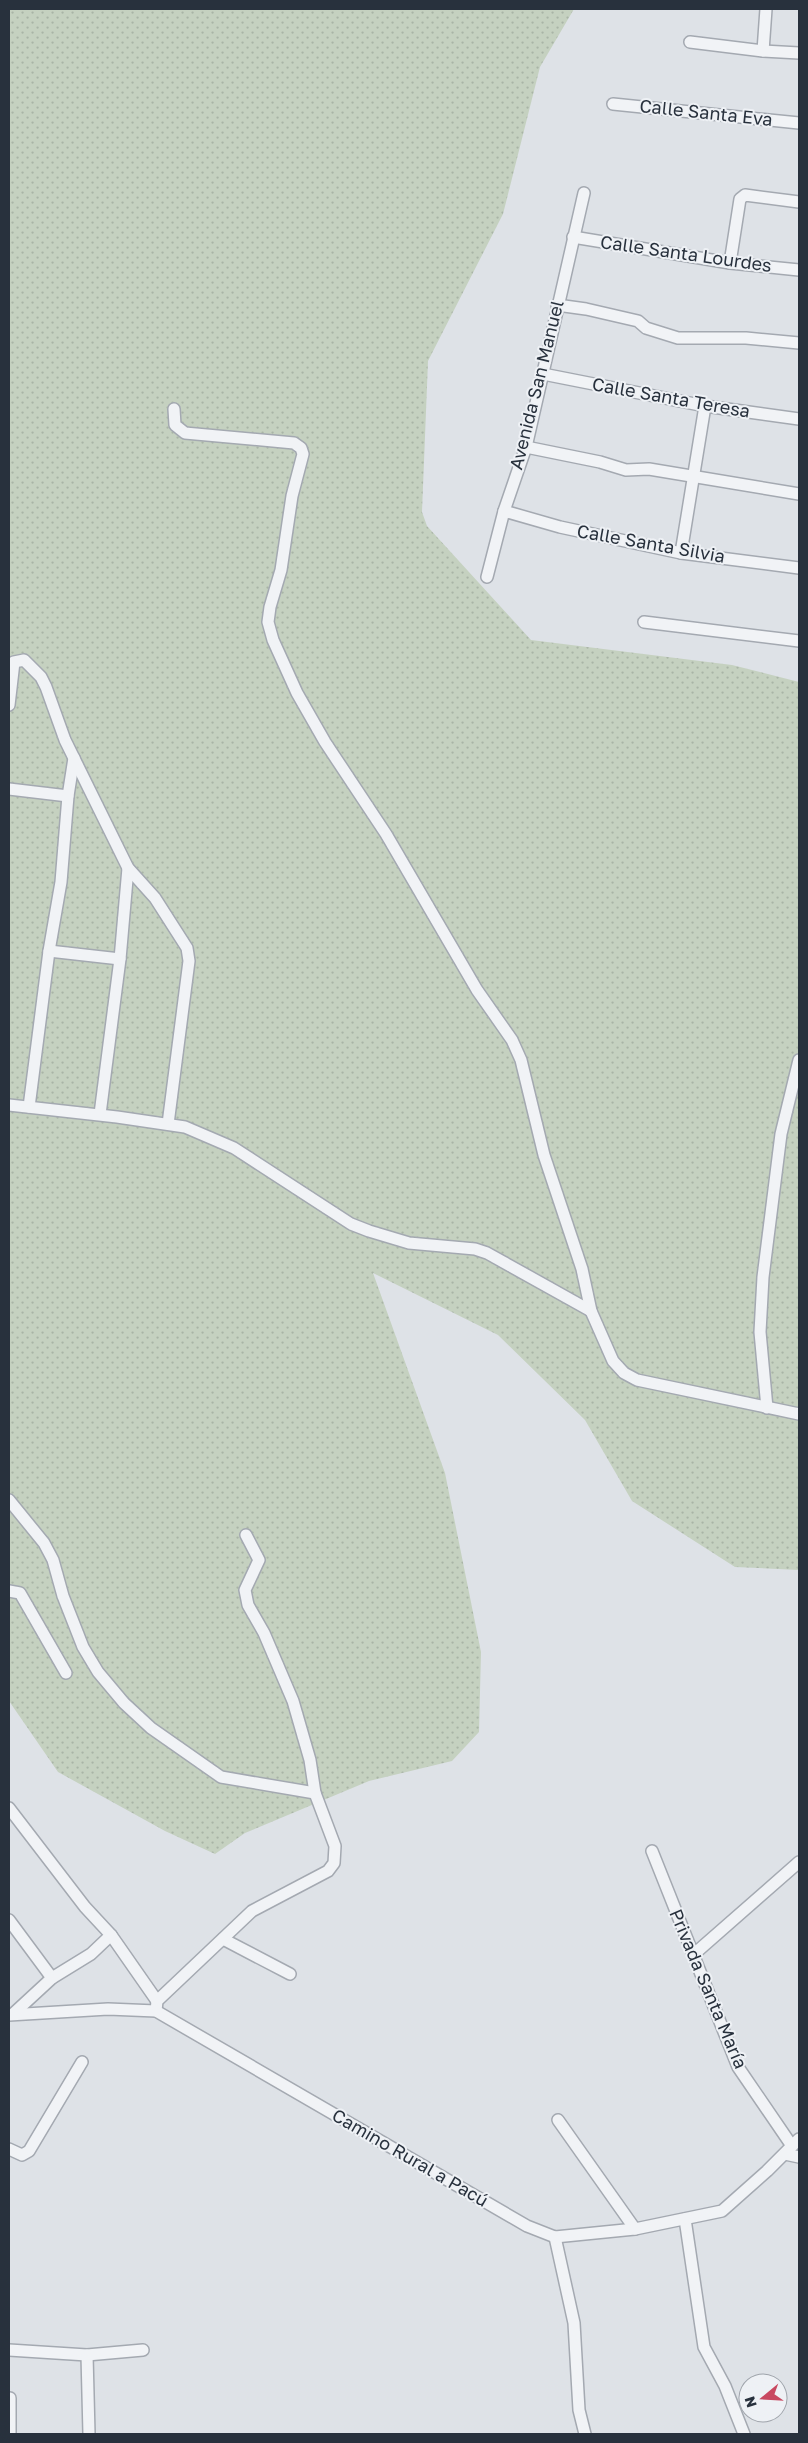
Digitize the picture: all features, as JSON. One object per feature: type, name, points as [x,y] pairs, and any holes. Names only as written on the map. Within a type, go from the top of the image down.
[{"type":"street","points":[[763,52],[766,9]]},
{"type":"street","points":[[690,42],[763,52],[799,52]]},
{"type":"street","name":"Calle Santa Eva","points":[[613,104],[799,123]]},
{"type":"street","name":"Avenida San Manuel","points":[[486,577],[504,511],[526,447],[584,193]]},
{"type":"street","points":[[730,263],[740,199],[745,195],[799,202]]},
{"type":"street","name":"Calle Santa Lourdes","points":[[573,237],[730,263],[799,270]]},
{"type":"street","points":[[557,305],[586,309],[638,321],[646,328],[678,338],[746,338],[799,343]]},
{"type":"street","name":"Calle Santa Teresa","points":[[543,374],[705,406],[799,418]]},
{"type":"street","points":[[681,553],[705,406]]},
{"type":"street","points":[[174,410],[175,425],[185,433],[294,443],[301,448],[303,454],[292,496],[281,570],[270,607],[268,622],[273,640],[298,693],[325,742],[386,834],[477,990],[512,1040],[521,1060],[544,1155],[582,1269],[592,1311],[613,1361],[624,1373],[637,1380],[799,1414]]},
{"type":"street","points":[[526,447],[600,462],[626,470],[649,469],[693,478],[799,494]]},
{"type":"street","name":"Calle Santa Silvia","points":[[504,511],[560,527],[681,553],[799,568]]},
{"type":"street","points":[[644,622],[799,641]]},
{"type":"street","points":[[9,705],[14,662],[24,660],[41,677],[46,687],[62,732],[128,868],[155,898],[187,948],[189,961],[168,1124]]},
{"type":"street","points":[[29,1107],[49,951],[61,882],[68,796],[74,758]]},
{"type":"street","points":[[9,790],[68,796]]},
{"type":"street","points":[[100,1114],[120,959],[128,868]]},
{"type":"street","points":[[49,951],[120,959]]},
{"type":"street","points":[[767,1408],[760,1332],[763,1277],[781,1134],[799,1060]]},
{"type":"street","points":[[9,1105],[100,1114],[168,1124],[201,1133],[234,1148],[351,1224],[409,1243],[475,1249],[487,1253],[592,1311]]},
{"type":"street","points":[[9,1500],[44,1543],[53,1560],[63,1596],[80,1641],[98,1672],[124,1703],[151,1728],[222,1778],[315,1793]]},
{"type":"street","points":[[9,1808],[91,1914],[111,1935],[157,2006],[223,1939],[261,1906],[333,1866],[335,1846],[315,1793],[310,1760],[293,1701],[264,1633],[248,1605],[245,1590],[259,1560],[246,1535]]},
{"type":"street","points":[[9,1591],[20,1593],[66,1673]]},
{"type":"street","name":"Privada Santa María","points":[[652,1851],[738,2067],[792,2146]]},
{"type":"street","points":[[693,1955],[799,1862]]},
{"type":"street","points":[[9,1920],[52,1978]]},
{"type":"street","points":[[11,2015],[52,1978],[91,1954],[111,1935]]},
{"type":"street","points":[[223,1939],[290,1974]]},
{"type":"street","name":"Camino Rural a Pacú","points":[[11,2015],[157,2006],[527,2226],[555,2237],[635,2229],[722,2211],[792,2146]]},
{"type":"street","points":[[9,2150],[22,2155],[28,2152],[82,2062]]},
{"type":"street","points":[[558,2120],[635,2229]]},
{"type":"street","points":[[792,2146],[799,2157]]},
{"type":"street","points":[[685,2219],[704,2347],[725,2386],[744,2434]]},
{"type":"street","points":[[555,2237],[574,2323],[579,2410],[585,2434]]},
{"type":"street","points":[[9,2350],[87,2355],[144,2350]]},
{"type":"street","points":[[87,2355],[89,2434]]},
{"type":"street","points":[[10,2398],[10,2434]]},
{"type":"green space","points":[[9,9],[574,9],[540,67],[503,214],[428,361],[422,512],[427,526],[531,640],[732,665],[799,682],[799,1570],[735,1567],[632,1501],[585,1420],[498,1335],[373,1273],[445,1473],[481,1652],[479,1732],[452,1761],[369,1781],[245,1833],[215,1854],[165,1831],[58,1772],[9,1701]]}]
